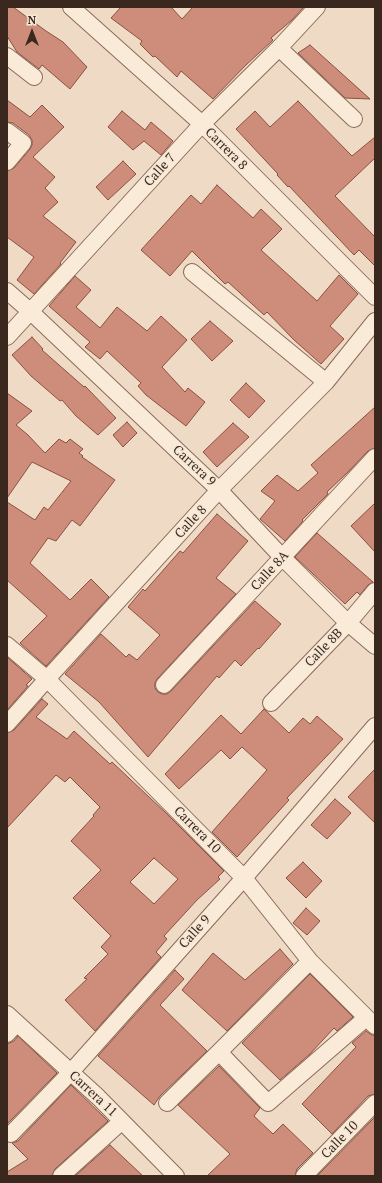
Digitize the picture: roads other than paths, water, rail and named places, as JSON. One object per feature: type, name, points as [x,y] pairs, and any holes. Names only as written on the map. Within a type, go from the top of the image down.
[{"type":"street","name":"Carrera 8","points":[[71,7],[202,124],[375,297]]},
{"type":"street","name":"Calle 7","points":[[7,338],[202,124],[279,48],[317,7]]},
{"type":"street","points":[[279,48],[354,119]]},
{"type":"street","points":[[7,56],[34,78]]},
{"type":"street","points":[[7,131],[23,143],[7,162]]},
{"type":"street","points":[[192,272],[326,382]]},
{"type":"street","name":"Carrera 9","points":[[7,291],[219,490],[282,558],[348,623],[375,646]]},
{"type":"street","name":"Calle 8","points":[[7,724],[219,490],[326,382],[375,321]]},
{"type":"street","name":"Calle 8A","points":[[164,685],[375,457]]},
{"type":"street","name":"Calle 8B","points":[[271,703],[348,623],[375,592]]},
{"type":"street","name":"Carrera 10","points":[[7,645],[47,679],[244,878],[310,961],[371,1022]]},
{"type":"street","name":"Calle 9","points":[[11,1134],[70,1073],[244,878],[375,726]]},
{"type":"street","points":[[167,1102],[310,961]]},
{"type":"street","points":[[219,1052],[268,1103],[371,1022]]},
{"type":"street","name":"Carrera 11","points":[[10,1024],[98,1097],[176,1176]]},
{"type":"street","name":"Calle 10","points":[[304,1176],[375,1103]]},
{"type":"street","points":[[70,1173],[121,1122]]}]
